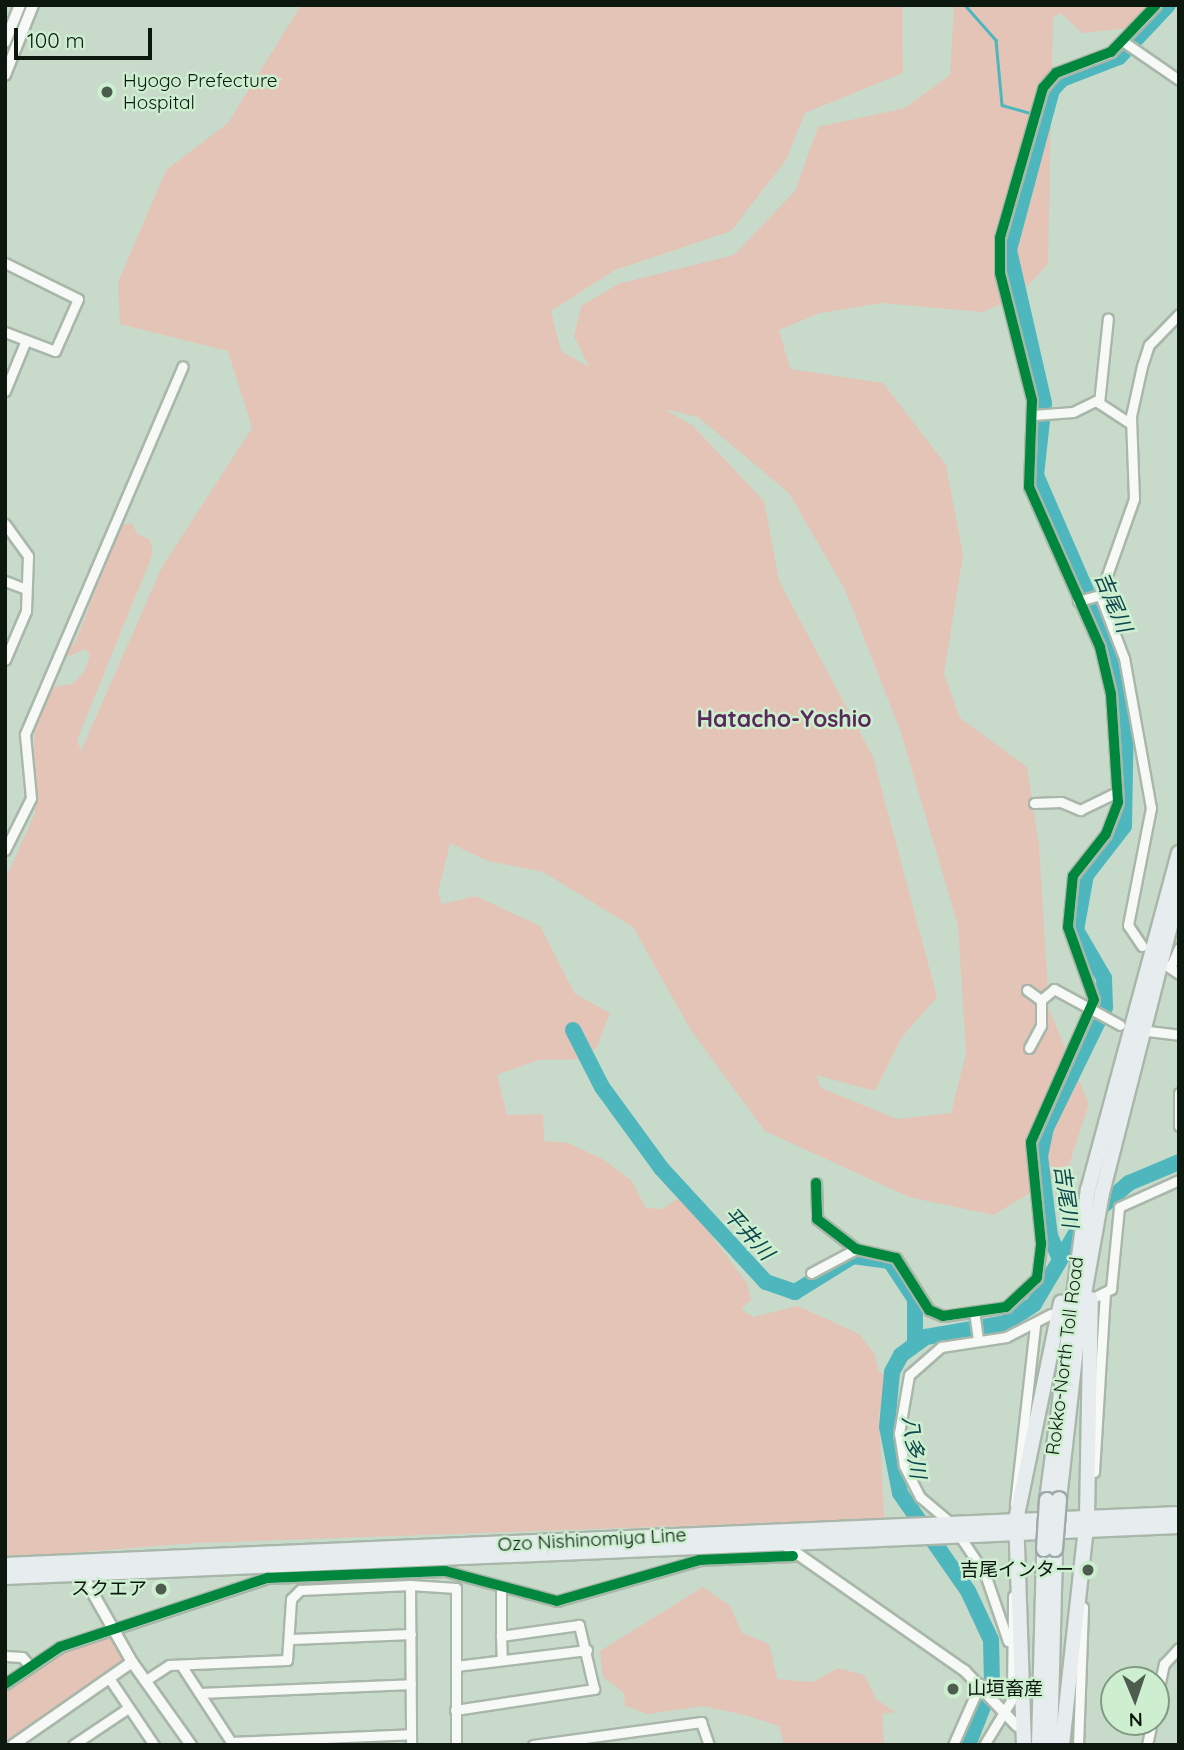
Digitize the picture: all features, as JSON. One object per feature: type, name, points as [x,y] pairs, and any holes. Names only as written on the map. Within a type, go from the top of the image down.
[{"type":"main road","name":"Rokko-North Toll Road","points":[[1039,1745],[1053,1499],[1080,1237],[1139,984],[1179,853]]},
{"type":"main road","name":"Rokko-North Toll Road","points":[[1053,1499],[1079,1322],[1102,1193],[1179,891]]},
{"type":"main road","points":[[1062,1745],[1086,1524],[1089,1325],[1102,1193]]},
{"type":"main road","points":[[1024,1745],[1016,1526],[1063,1287],[1080,1237]]},
{"type":"main road","name":"Ozo Nishinomiya Line","points":[[1086,1524],[1179,1514]]},
{"type":"main road","name":"Ozo Nishinomiya Line","points":[[5,1577],[78,1568],[955,1532],[1016,1526],[1179,1526]]},
{"type":"main road","name":"Ozo Nishinomiya Line","points":[[5,1565],[78,1568],[782,1543],[910,1532]]},
{"type":"main road","name":"Rokko-North Toll Road","points":[[1049,1549],[1050,1745]]},
{"type":"street","points":[[5,43],[20,5]]},
{"type":"street","points":[[5,75],[33,5]]},
{"type":"street","points":[[816,1183],[814,1214],[856,1249],[897,1258],[929,1310],[943,1316],[1006,1307],[1037,1278],[1041,1244],[1031,1142],[1094,1012],[1095,989],[1071,944],[1069,906],[1073,876],[1115,818],[1117,792],[1111,694],[1100,647],[1029,487],[1033,415],[1000,273],[1000,238],[1043,88],[1056,73],[1125,43],[1156,5]]},
{"type":"street","points":[[1125,43],[1135,55],[1179,80]]},
{"type":"street","points":[[5,263],[78,299],[59,349],[5,332]]},
{"type":"street","points":[[1142,946],[1128,925],[1152,808],[1142,781],[1124,658],[1097,595],[1134,499],[1131,424],[1149,345],[1179,314]]},
{"type":"street","points":[[1099,403],[1108,318]]},
{"type":"street","points":[[5,391],[26,340]]},
{"type":"street","points":[[5,850],[31,798],[25,734],[183,366]]},
{"type":"street","points":[[1033,415],[1099,403],[1131,424]]},
{"type":"street","points":[[5,524],[28,556],[26,611],[7,653]]},
{"type":"street","points":[[5,581],[26,589]]},
{"type":"street","points":[[1080,601],[1097,595]]},
{"type":"street","points":[[1034,803],[1061,802],[1080,810],[1117,792]]},
{"type":"street","points":[[1179,947],[1167,966],[1179,975]]},
{"type":"street","points":[[1029,1048],[1041,1025],[1041,1000],[1054,989],[1120,1025]]},
{"type":"street","points":[[1027,990],[1041,1000]]},
{"type":"street","points":[[1148,1031],[1179,1035]]},
{"type":"street","points":[[1179,1093],[1179,1126]]},
{"type":"street","points":[[1088,1496],[1101,1439],[1101,1294],[1111,1289],[1119,1206],[1179,1180]]},
{"type":"street","points":[[811,1273],[856,1249]]},
{"type":"street","points":[[974,1312],[978,1339]]},
{"type":"street","points":[[1012,1669],[995,1596],[955,1532],[920,1497],[904,1465],[904,1395],[925,1355],[1035,1325],[1051,1314]]},
{"type":"street","points":[[1016,1526],[1035,1325]]},
{"type":"street","points":[[782,1543],[793,1556],[980,1684],[1004,1708],[1017,1726]]},
{"type":"street","points":[[1078,1745],[1084,1549]]},
{"type":"street","points":[[5,1684],[29,1665],[114,1628],[268,1577],[445,1571],[501,1591],[570,1601],[700,1560],[793,1556]]},
{"type":"street","points":[[984,1745],[1004,1708],[1012,1669],[1017,1566]]},
{"type":"street","points":[[78,1568],[132,1662],[191,1745]]},
{"type":"street","points":[[410,1585],[411,1745]]},
{"type":"street","points":[[146,1680],[169,1665],[287,1660],[292,1639],[291,1599],[300,1590],[410,1585],[456,1588],[456,1745]]},
{"type":"street","points":[[501,1591],[502,1660]]},
{"type":"street","points":[[455,1710],[591,1692],[587,1650],[579,1625],[501,1636]]},
{"type":"street","points":[[292,1639],[411,1634]]},
{"type":"street","points":[[1164,1666],[1179,1648]]},
{"type":"street","points":[[456,1665],[587,1650]]},
{"type":"street","points":[[5,1656],[22,1657],[29,1665]]},
{"type":"street","points":[[13,1745],[132,1662]]},
{"type":"street","points":[[181,1665],[232,1743],[411,1734]]},
{"type":"street","points":[[109,1678],[154,1745]]},
{"type":"street","points":[[199,1693],[411,1684]]},
{"type":"street","points":[[953,1745],[980,1684]]},
{"type":"street","points":[[73,1745],[128,1708]]},
{"type":"street","points":[[533,1745],[594,1741],[701,1722],[709,1745]]},
{"type":"shaded area","points":[[301,5],[902,5],[903,73],[805,113],[786,160],[731,231],[615,270],[551,311],[561,351],[589,367],[574,336],[581,306],[618,284],[734,255],[795,191],[818,127],[905,108],[950,75],[954,5],[1153,5],[1131,28],[1082,33],[1061,13],[1053,18],[1048,264],[1016,298],[983,312],[882,303],[820,313],[779,330],[790,369],[883,383],[946,465],[963,555],[944,674],[960,718],[1027,767],[1039,845],[1049,1009],[1089,1104],[1067,1171],[993,1215],[909,1197],[765,1131],[690,1029],[633,927],[543,872],[488,861],[450,843],[438,892],[442,904],[476,896],[540,926],[575,994],[610,1013],[597,1047],[582,1059],[538,1060],[497,1075],[507,1115],[543,1114],[544,1141],[568,1143],[604,1160],[631,1180],[646,1208],[662,1209],[682,1196],[748,1285],[751,1300],[741,1309],[753,1317],[798,1306],[859,1334],[874,1353],[879,1372],[892,1376],[879,1413],[884,1519],[196,1543],[5,1558],[5,880],[35,813],[34,723],[48,688],[73,684],[84,672],[90,655],[85,649],[67,657],[65,651],[75,643],[120,526],[132,523],[137,534],[150,540],[153,553],[77,740],[81,751],[162,567],[252,428],[228,351],[120,324],[118,282],[166,170],[228,123]],"holes":[[[664,409],[698,417],[789,493],[845,590],[900,730],[958,925],[966,1054],[951,1113],[897,1119],[821,1088],[816,1075],[875,1091],[902,1037],[937,997],[873,757],[779,581],[764,501],[693,426]]]},
{"type":"shaded area","points":[[703,1587],[730,1606],[742,1633],[769,1644],[777,1679],[813,1682],[838,1668],[864,1675],[877,1700],[896,1712],[882,1714],[884,1745],[784,1745],[779,1726],[745,1715],[703,1706],[648,1714],[625,1706],[624,1693],[603,1677],[600,1651]]},
{"type":"shaded area","points":[[114,1628],[132,1662],[5,1745],[5,1687],[41,1659]]},
{"type":"waterway","points":[[965,5],[996,40],[1002,105],[1044,117]]},
{"type":"waterway","name":"吉尾川","points":[[1059,1257],[1050,1236],[1040,1156],[1046,1128],[1105,1007],[1104,978],[1076,930],[1086,875],[1124,826],[1126,714],[1115,657],[1036,475],[1044,403],[1009,250],[1052,90],[1062,79],[1119,57],[1168,5]]},
{"type":"waterway","name":"平井川","points":[[573,1030],[602,1087],[661,1168],[766,1282],[795,1292],[853,1256],[890,1261],[915,1299],[915,1343]]},
{"type":"waterway","name":"八多川","points":[[968,1745],[992,1684],[991,1640],[968,1591],[900,1493],[887,1427],[892,1372],[901,1355],[926,1337],[1005,1323],[1034,1304],[1081,1225],[1129,1183],[1179,1162]]},
{"type":"cycle path","points":[[816,1183],[817,1219],[856,1249],[896,1258],[929,1310],[943,1316],[1006,1307],[1037,1278],[1041,1243],[1031,1142],[1094,1000],[1068,927],[1073,876],[1106,834],[1118,802],[1111,694],[1100,647],[1029,487],[1032,400],[1000,273],[1000,238],[1043,88],[1056,73],[1111,52],[1156,5]]},
{"type":"cycle path","points":[[5,1684],[60,1647],[268,1578],[445,1571],[557,1601],[700,1560],[793,1556]]},
{"type":"place","name":"Hyogo Prefecture Hospital","points":[[107,92]]},
{"type":"place","name":"吉尾インター","points":[[1088,1570]]},
{"type":"place","name":"スクエア","points":[[161,1589]]},
{"type":"place","name":"山垣畜産","points":[[953,1689]]},
{"type":"district","name":"Hatacho-Yoshio","points":[[784,719]]}]
